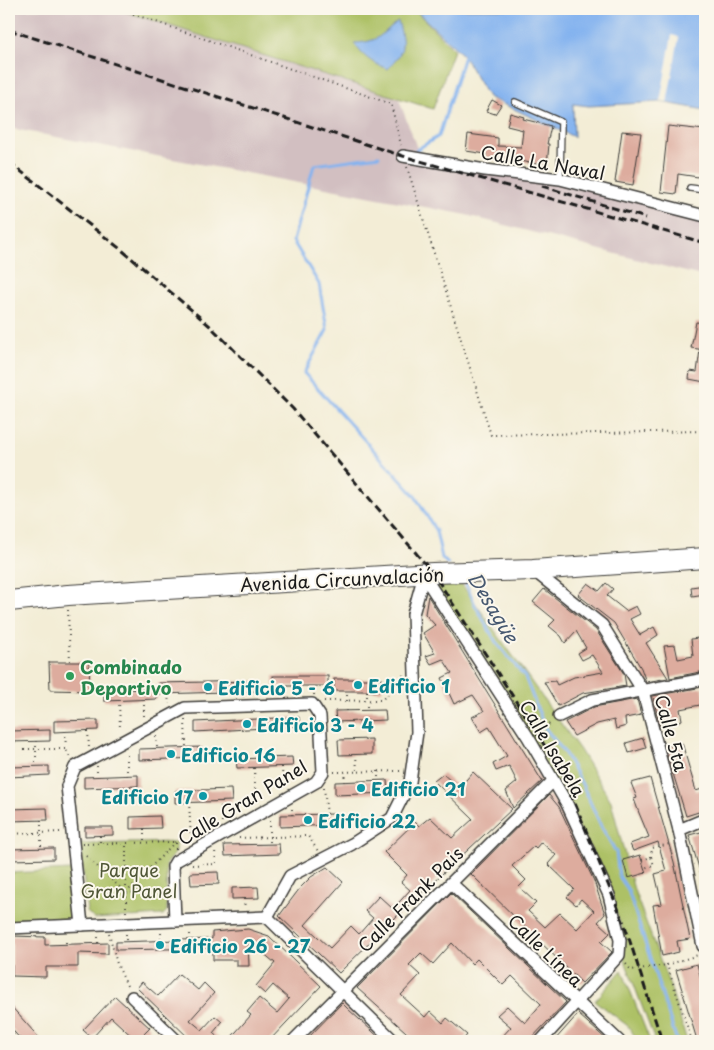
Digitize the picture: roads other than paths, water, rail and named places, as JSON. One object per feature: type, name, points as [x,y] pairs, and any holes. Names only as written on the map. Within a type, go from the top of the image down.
[{"type":"highway","name":"Avenida Circunvalación","points":[[9,601],[68,595],[457,572],[533,570],[705,558]]},
{"type":"street","name":"Calle La Naval","points":[[403,156],[485,170],[560,179],[705,216]]},
{"type":"street","name":"Calle 5ta","points":[[533,570],[602,625],[643,691],[680,834],[699,950]]},
{"type":"street","points":[[267,917],[290,876],[324,859],[392,818],[410,782],[417,732],[413,614],[423,574]]},
{"type":"street","name":"Calle Isabela","points":[[423,574],[528,738],[552,782],[567,804],[608,895],[620,940],[620,955],[577,1003]]},
{"type":"street","points":[[559,716],[592,700],[705,679]]},
{"type":"street","name":"Calle Gran Panel","points":[[82,925],[67,786],[75,767],[185,708],[312,704],[320,716],[323,772],[316,782],[174,863],[175,920]]},
{"type":"street","name":"Calle Frank Pais","points":[[293,1041],[552,782]]},
{"type":"street","points":[[680,834],[705,819]]},
{"type":"street","name":"Calle Línea","points":[[451,883],[619,1041]]},
{"type":"street","points":[[9,928],[267,917],[342,993],[394,1041]]},
{"type":"street","points":[[132,997],[177,1041]]},
{"type":"street","points":[[541,1041],[577,1003]]},
{"type":"lane","points":[[514,102],[562,122],[560,179]]},
{"type":"lane","points":[[690,188],[705,190]]},
{"type":"water","points":[[414,9],[705,9],[705,110],[660,102],[589,106],[573,104],[574,137],[488,97],[464,56]]},
{"type":"water","points":[[398,21],[402,36],[402,47],[398,57],[388,69],[368,59],[354,43],[374,39]]},
{"type":"waterway","name":"Desagüe","points":[[416,150],[439,136],[464,56]]},
{"type":"waterway","name":"Desagüe","points":[[379,156],[314,165],[293,241],[319,284],[327,330],[304,373],[415,496],[436,531],[442,558],[448,564]]},
{"type":"waterway","name":"Desagüe","points":[[464,579],[475,605],[496,642],[525,677],[545,728],[564,752],[616,852],[619,876],[628,890],[677,1041]]},
{"type":"railway","points":[[9,30],[403,156],[705,243]]},
{"type":"railway","points":[[9,162],[123,251],[210,326],[293,409],[433,573],[563,774],[625,926],[662,1041]]},
{"type":"railway","points":[[542,186],[646,218]]},
{"type":"place","name":"Combinado Deportivo","points":[[70,676]]},
{"type":"place","name":"Edificio 1","points":[[358,685]]},
{"type":"place","name":"Edificio 5 - 6","points":[[208,687]]},
{"type":"place","name":"Edificio 3 - 4","points":[[247,724]]},
{"type":"place","name":"Edificio 16","points":[[171,754]]},
{"type":"place","name":"Edificio 21","points":[[361,788]]},
{"type":"place","name":"Edificio 17","points":[[203,796]]},
{"type":"place","name":"Edificio 22","points":[[308,820]]},
{"type":"place","name":"Edificio 26 - 27","points":[[160,945]]},
{"type":"park label","name":"Parque Gran Panel","points":[[129,880]]}]
